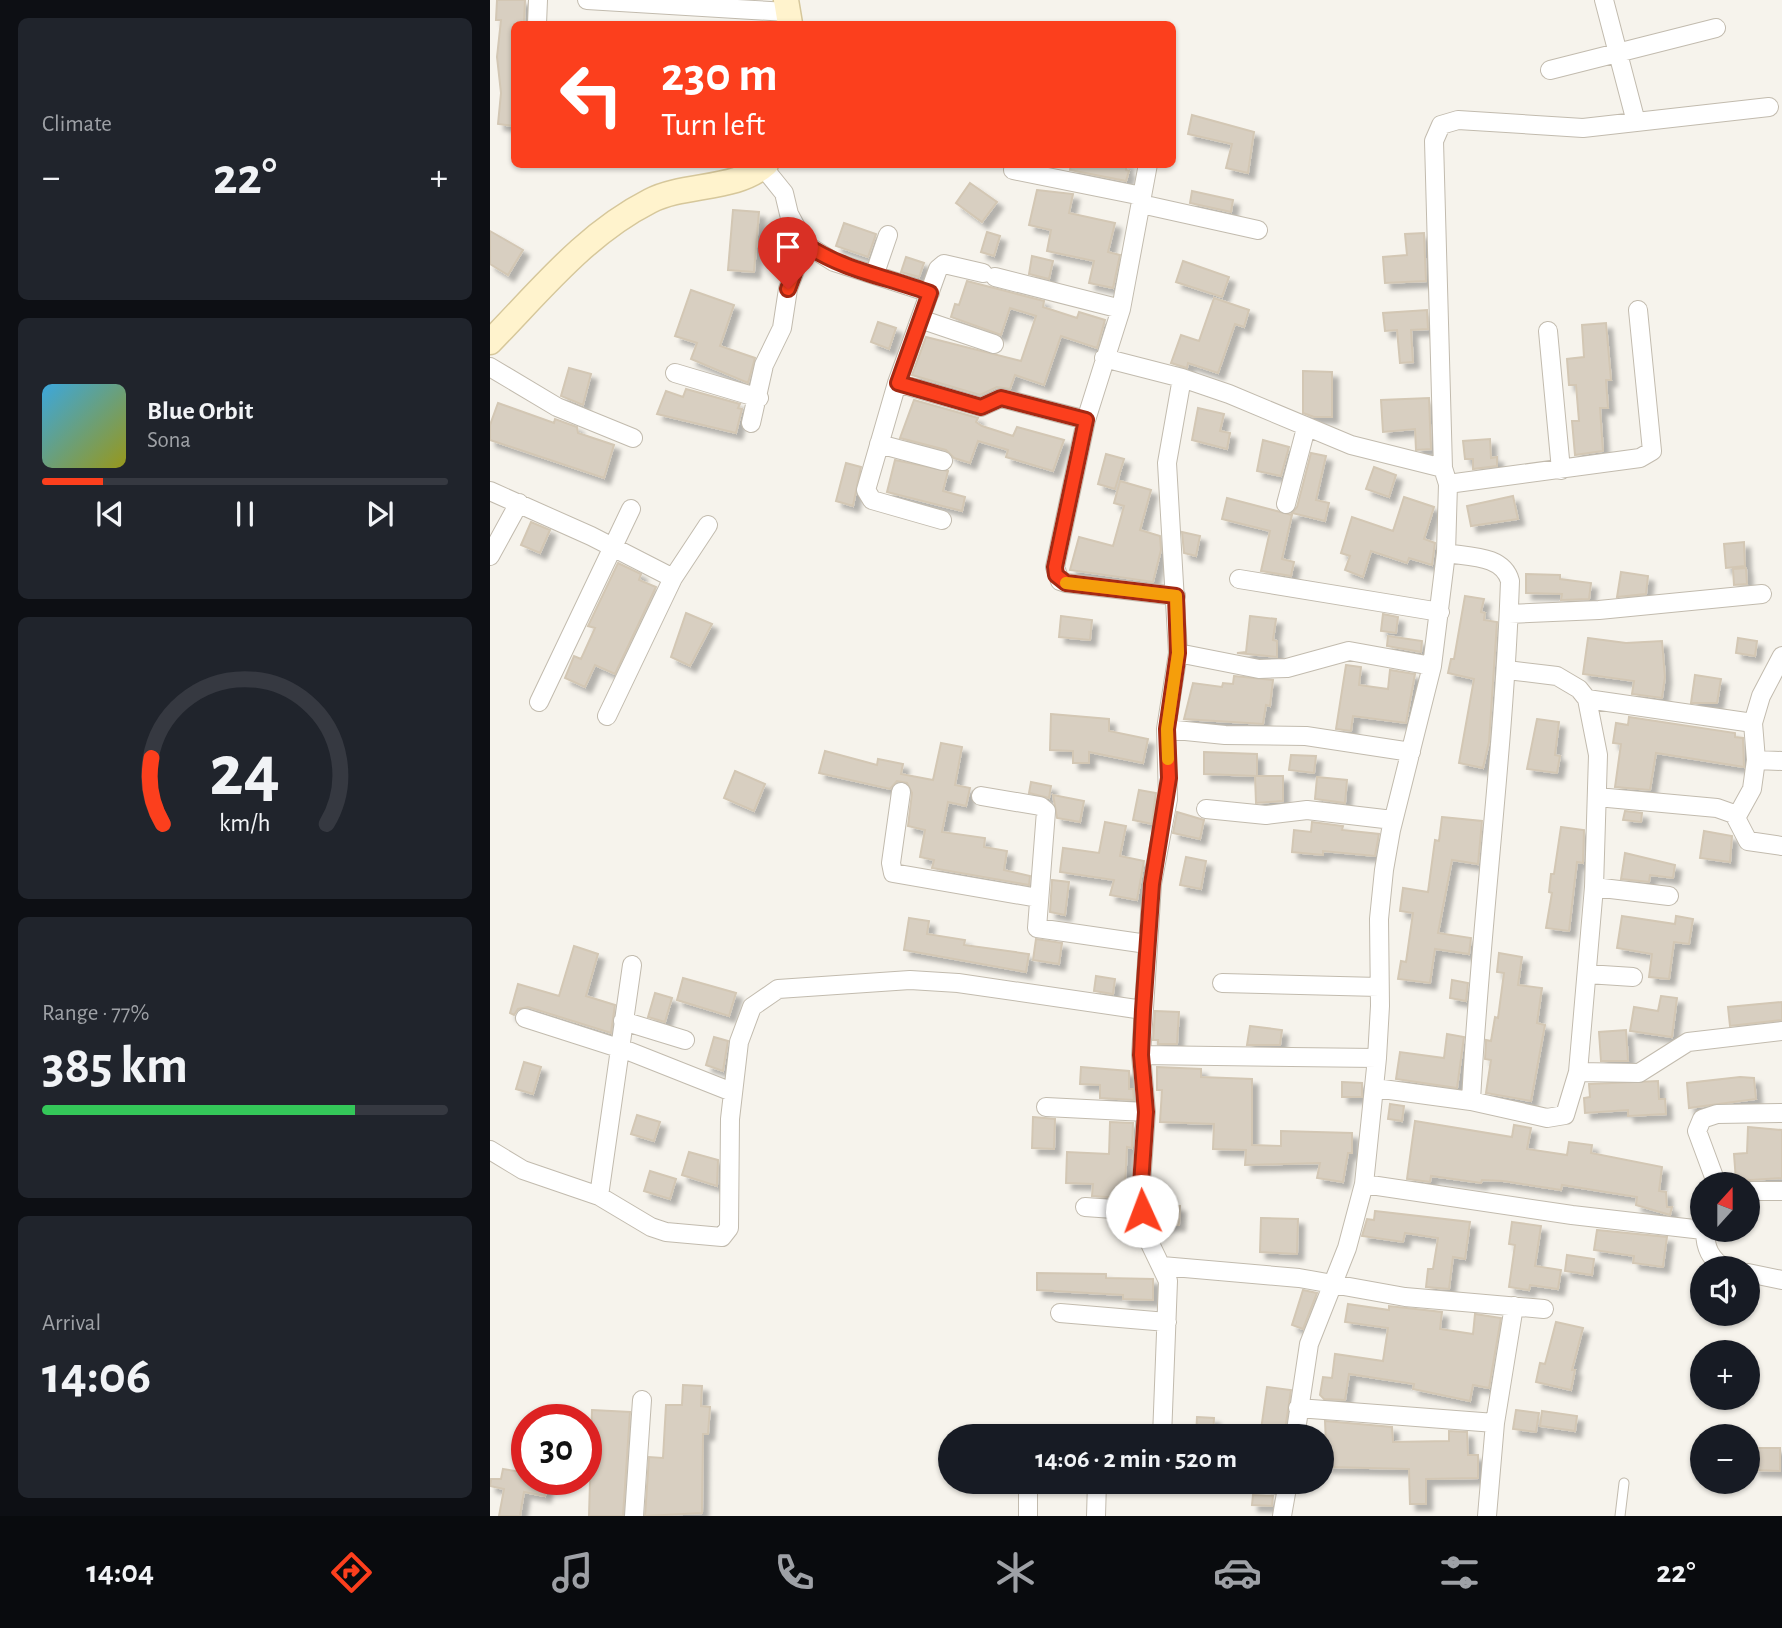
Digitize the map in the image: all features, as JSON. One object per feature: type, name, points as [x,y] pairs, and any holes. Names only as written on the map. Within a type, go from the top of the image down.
[{"type":"street","points":[[537,21],[538,0]]},
{"type":"street","points":[[587,0],[787,12]]},
{"type":"street","points":[[1605,0],[1636,122]]},
{"type":"street","points":[[1550,70],[1716,28]]},
{"type":"street","points":[[1296,1424],[1309,1344],[1350,1239],[1364,1184],[1377,1058],[1379,919],[1393,820],[1432,666],[1440,612],[1446,553],[1446,476],[1434,142],[1437,132],[1441,125],[1458,120],[1568,128],[1769,107]]},
{"type":"street","points":[[490,342],[572,257],[623,215],[653,199],[740,179],[760,168]]},
{"type":"street","points":[[765,168],[784,193],[789,214],[805,244],[834,262],[875,273],[930,293]]},
{"type":"street","points":[[1147,168],[1121,309],[1086,420],[1055,567],[1056,575],[1066,583],[1176,596]]},
{"type":"street","points":[[1013,170],[1258,230]]},
{"type":"street","points":[[875,273],[888,234]]},
{"type":"street","points":[[751,424],[764,365],[782,328],[788,289],[805,244]]},
{"type":"street","points":[[942,520],[868,497],[867,485],[898,383],[938,269],[944,264],[1121,309]]},
{"type":"street","points":[[1104,359],[1182,377],[1262,406],[1306,428],[1446,476],[1561,470],[1640,458],[1652,451],[1638,310]]},
{"type":"street","points":[[920,319],[995,344]]},
{"type":"street","points":[[1548,331],[1561,470]]},
{"type":"street","points":[[490,367],[556,407],[633,438]]},
{"type":"street","points":[[675,373],[758,398]]},
{"type":"street","points":[[1163,1424],[1168,1281],[1143,1229],[1141,1184],[1146,1112],[1141,1055],[1152,884],[1168,799],[1167,729],[1178,653],[1176,596],[1167,507],[1167,463],[1182,377]]},
{"type":"street","points":[[898,383],[981,407],[1001,398],[1086,420]]},
{"type":"street","points":[[1286,504],[1306,428]]},
{"type":"street","points":[[879,444],[943,461]]},
{"type":"street","points":[[490,491],[673,578]]},
{"type":"street","points":[[490,556],[519,503]]},
{"type":"street","points":[[540,702],[631,509]]},
{"type":"street","points":[[607,716],[673,578],[708,525]]},
{"type":"street","points":[[1446,553],[1491,560],[1507,570],[1510,580],[1507,670],[1492,807],[1471,1101]]},
{"type":"street","points":[[1239,579],[1440,612]]},
{"type":"street","points":[[1509,614],[1599,610],[1762,593]]},
{"type":"street","points":[[1178,653],[1259,668],[1287,668],[1349,651],[1432,666]]},
{"type":"street","points":[[1736,818],[1752,789],[1756,760],[1753,723],[1779,666]]},
{"type":"street","points":[[1507,670],[1557,676],[1568,681],[1587,699],[1753,723]]},
{"type":"street","points":[[1375,1088],[1471,1101],[1557,1119],[1566,1115],[1578,1072],[1594,887],[1598,755],[1587,699]]},
{"type":"street","points":[[1167,729],[1236,736],[1306,736],[1411,752]]},
{"type":"street","points":[[1756,760],[1782,761]]},
{"type":"street","points":[[901,792],[891,863],[893,873],[1038,898]]},
{"type":"street","points":[[981,796],[1040,806],[1046,811],[1035,926],[1039,930],[1147,944]]},
{"type":"street","points":[[1597,797],[1717,807],[1736,818],[1748,841],[1782,846]]},
{"type":"street","points":[[1206,809],[1266,815],[1307,810],[1393,820]]},
{"type":"street","points":[[1594,887],[1669,896]]},
{"type":"street","points":[[599,1196],[618,1048],[632,965]]},
{"type":"street","points":[[1587,974],[1633,977]]},
{"type":"street","points":[[490,1150],[523,1170],[599,1196],[651,1227],[666,1232],[712,1238],[726,1234],[729,1228],[732,1092],[739,1042],[746,1018],[758,1000],[790,986],[910,980],[946,982],[1143,1010]]},
{"type":"street","points":[[1222,983],[1379,987]]},
{"type":"street","points":[[525,1018],[618,1048],[732,1092]]},
{"type":"street","points":[[623,1020],[685,1040]]},
{"type":"street","points":[[1578,1072],[1639,1073],[1688,1042],[1782,1031]]},
{"type":"street","points":[[1141,1055],[1377,1058]]},
{"type":"street","points":[[1046,1107],[1146,1112]]},
{"type":"street","points":[[1712,1172],[1697,1131],[1702,1119],[1717,1114],[1782,1113]]},
{"type":"street","points":[[1364,1184],[1572,1215],[1690,1228]]},
{"type":"street","points":[[1760,1191],[1782,1191]]},
{"type":"street","points":[[1085,1207],[1142,1211]]},
{"type":"street","points":[[1162,1266],[1299,1278],[1405,1297],[1544,1309]]},
{"type":"street","points":[[1760,1275],[1782,1280]]},
{"type":"street","points":[[1487,1516],[1495,1423],[1514,1306]]},
{"type":"street","points":[[1060,1313],[1167,1322]]},
{"type":"street","points":[[634,1516],[642,1400]]},
{"type":"street","points":[[1298,1408],[1495,1423]]},
{"type":"street","points":[[1028,1494],[1028,1516]]},
{"type":"street","points":[[1096,1516],[1097,1494]]},
{"type":"street","points":[[1282,1516],[1286,1494]]},
{"type":"lane","points":[[1620,1516],[1624,1483]]},
{"type":"building","points":[[497,0],[525,0],[524,21],[511,21],[511,126],[498,124],[501,93],[497,57],[501,20],[496,20]]},
{"type":"building","points":[[1192,115],[1254,132],[1248,173],[1226,168],[1232,144],[1188,134]]},
{"type":"building","points":[[1126,168],[1129,171],[1126,181],[1070,170]]},
{"type":"building","points":[[970,183],[997,202],[982,222],[956,203]]},
{"type":"building","points":[[1037,190],[1073,194],[1069,213],[1115,223],[1108,252],[1120,255],[1113,288],[1089,283],[1094,261],[1047,251],[1051,230],[1029,225]]},
{"type":"building","points":[[1192,191],[1233,200],[1231,212],[1190,203]]},
{"type":"building","points":[[733,210],[759,212],[754,272],[728,270]]},
{"type":"building","points":[[844,223],[876,234],[868,257],[836,246]]},
{"type":"building","points":[[490,231],[523,250],[508,275],[490,264]]},
{"type":"building","points":[[987,232],[1000,236],[994,256],[981,252]]},
{"type":"building","points":[[1424,233],[1426,281],[1385,283],[1383,257],[1407,255],[1405,234]]},
{"type":"building","points":[[1032,256],[1053,261],[1049,279],[1029,274]]},
{"type":"building","points":[[906,257],[924,263],[919,277],[901,272]]},
{"type":"building","points":[[1183,261],[1229,277],[1222,297],[1176,282]]},
{"type":"building","points":[[967,281],[1044,301],[1043,307],[1077,318],[1079,312],[1105,320],[1097,348],[1061,336],[1044,385],[1015,375],[1010,389],[997,387],[980,395],[912,375],[926,337],[1021,361],[1036,316],[1010,308],[1001,335],[951,317],[955,304],[959,305]]},
{"type":"building","points":[[691,290],[734,305],[720,346],[755,358],[748,383],[691,359],[697,343],[675,336]]},
{"type":"building","points":[[1214,298],[1249,310],[1244,327],[1235,324],[1218,373],[1188,363],[1187,368],[1171,363],[1181,335],[1199,341]]},
{"type":"building","points":[[1427,310],[1428,329],[1411,330],[1413,362],[1400,363],[1397,330],[1385,331],[1383,313]]},
{"type":"building","points":[[878,322],[896,328],[889,349],[871,342]]},
{"type":"building","points":[[1606,323],[1611,380],[1606,380],[1608,408],[1600,408],[1603,451],[1575,455],[1572,421],[1579,421],[1576,385],[1569,385],[1567,359],[1584,357],[1582,325]]},
{"type":"building","points":[[569,368],[591,374],[583,405],[561,396]]},
{"type":"building","points":[[1303,371],[1332,372],[1332,417],[1314,417],[1303,413]]},
{"type":"building","points":[[686,389],[740,404],[738,408],[742,409],[736,433],[657,414],[666,391],[683,397]]},
{"type":"building","points":[[1429,398],[1431,449],[1416,450],[1415,429],[1383,432],[1381,400]]},
{"type":"building","points":[[914,400],[978,418],[976,422],[982,426],[1013,436],[1017,427],[1064,440],[1053,471],[1006,457],[1008,450],[978,441],[970,463],[954,458],[946,450],[900,438]]},
{"type":"building","points":[[498,403],[554,423],[555,419],[577,427],[578,433],[614,445],[604,478],[490,440],[490,425]]},
{"type":"building","points":[[1198,408],[1224,414],[1220,431],[1230,433],[1227,449],[1192,440]]},
{"type":"building","points":[[1490,439],[1491,458],[1497,457],[1497,466],[1473,469],[1473,459],[1465,459],[1463,441]]},
{"type":"building","points":[[1263,440],[1289,447],[1281,476],[1257,471]]},
{"type":"building","points":[[1311,453],[1326,456],[1316,500],[1329,503],[1325,521],[1292,513],[1297,507]]},
{"type":"building","points":[[1106,454],[1124,459],[1115,489],[1098,484]]},
{"type":"building","points":[[895,460],[948,471],[943,491],[965,497],[962,511],[887,492]]},
{"type":"building","points":[[846,463],[861,467],[853,506],[836,501]]},
{"type":"building","points":[[1374,467],[1396,475],[1389,497],[1366,489]]},
{"type":"building","points":[[1120,481],[1151,490],[1140,530],[1160,536],[1161,550],[1153,582],[1070,570],[1079,537],[1113,546],[1124,506],[1114,503]]},
{"type":"building","points":[[1513,496],[1518,519],[1471,526],[1467,506]]},
{"type":"building","points":[[1404,497],[1434,507],[1424,539],[1435,543],[1432,565],[1409,558],[1407,563],[1371,551],[1363,577],[1345,570],[1350,556],[1341,553],[1352,517],[1393,531]]},
{"type":"building","points":[[1227,498],[1292,515],[1282,559],[1294,562],[1291,576],[1261,571],[1270,531],[1222,519]]},
{"type":"building","points":[[531,522],[550,530],[540,553],[521,545]]},
{"type":"building","points":[[1182,532],[1200,536],[1196,556],[1184,553]]},
{"type":"building","points":[[1744,542],[1745,566],[1726,568],[1724,544]]},
{"type":"building","points":[[618,563],[641,574],[639,580],[656,587],[615,674],[595,665],[585,687],[565,678],[574,656],[581,659],[595,628],[588,626]]},
{"type":"building","points":[[1746,568],[1747,584],[1734,585],[1733,569]]},
{"type":"building","points":[[1621,572],[1648,576],[1646,594],[1617,597]]},
{"type":"building","points":[[1526,574],[1560,575],[1560,579],[1591,583],[1589,599],[1561,600],[1562,594],[1526,593]]},
{"type":"building","points":[[1465,596],[1484,599],[1481,612],[1485,613],[1484,620],[1497,622],[1489,742],[1483,768],[1459,763],[1474,679],[1448,673],[1451,659],[1454,659]]},
{"type":"building","points":[[686,613],[712,624],[690,666],[671,657]]},
{"type":"building","points":[[1383,614],[1398,617],[1396,633],[1381,631]]},
{"type":"building","points":[[1061,616],[1092,620],[1090,640],[1059,637]]},
{"type":"building","points":[[1250,616],[1276,619],[1273,640],[1277,641],[1277,657],[1237,653],[1246,652]]},
{"type":"building","points":[[1388,636],[1422,641],[1421,652],[1387,646]]},
{"type":"building","points":[[1588,638],[1626,643],[1662,641],[1665,677],[1662,698],[1632,694],[1634,681],[1583,674]]},
{"type":"building","points":[[1738,638],[1757,641],[1755,656],[1736,653]]},
{"type":"building","points":[[1346,665],[1361,667],[1359,685],[1388,689],[1390,670],[1415,674],[1406,723],[1353,716],[1351,731],[1336,729]]},
{"type":"building","points":[[1695,675],[1721,679],[1717,703],[1691,703]]},
{"type":"building","points":[[1234,676],[1273,680],[1270,706],[1266,705],[1263,724],[1184,719],[1193,683],[1222,687],[1223,683],[1233,684]]},
{"type":"building","points":[[1051,714],[1109,719],[1109,731],[1148,739],[1143,763],[1089,752],[1089,763],[1073,763],[1073,751],[1050,750]]},
{"type":"building","points":[[1629,717],[1735,733],[1735,737],[1743,738],[1744,767],[1656,753],[1650,790],[1615,787],[1621,744],[1613,743],[1616,723],[1628,725]]},
{"type":"building","points":[[1537,719],[1559,722],[1555,755],[1560,756],[1557,773],[1527,769]]},
{"type":"building","points":[[941,743],[962,747],[955,785],[970,788],[966,806],[948,802],[942,832],[985,838],[984,847],[1007,851],[1004,870],[1030,876],[1029,885],[932,868],[934,860],[920,857],[925,830],[908,826],[912,793],[907,783],[897,781],[890,789],[819,773],[825,751],[877,765],[878,759],[903,764],[901,774],[933,780]]},
{"type":"building","points":[[1204,752],[1257,754],[1257,776],[1204,774]]},
{"type":"building","points":[[1291,755],[1316,756],[1314,773],[1289,770]]},
{"type":"building","points":[[735,771],[765,784],[754,811],[724,798]]},
{"type":"building","points":[[1255,776],[1283,776],[1283,801],[1256,803]]},
{"type":"building","points":[[1317,777],[1347,780],[1345,803],[1315,799]]},
{"type":"building","points":[[1031,782],[1051,786],[1049,798],[1029,793]]},
{"type":"building","points":[[1139,790],[1156,793],[1152,824],[1133,820]]},
{"type":"building","points":[[1053,795],[1084,801],[1080,822],[1057,818]]},
{"type":"building","points":[[1625,811],[1642,813],[1641,822],[1623,820]]},
{"type":"building","points":[[1177,812],[1204,820],[1200,839],[1173,833]]},
{"type":"building","points":[[1442,817],[1482,821],[1478,864],[1452,860],[1438,933],[1471,938],[1469,954],[1435,949],[1430,983],[1398,979],[1401,961],[1406,962],[1413,913],[1400,911],[1403,888],[1428,892],[1435,840],[1439,841]]},
{"type":"building","points":[[1105,822],[1126,826],[1120,856],[1144,861],[1137,900],[1110,895],[1114,880],[1060,872],[1063,848],[1099,853]]},
{"type":"building","points":[[1312,822],[1343,826],[1342,830],[1379,834],[1375,856],[1323,851],[1323,855],[1292,852],[1294,830],[1311,832]]},
{"type":"building","points":[[1561,827],[1584,830],[1583,863],[1577,862],[1569,931],[1546,928],[1552,893],[1549,892],[1551,874],[1554,874]]},
{"type":"building","points":[[1704,831],[1732,836],[1730,862],[1700,858]]},
{"type":"building","points":[[1625,853],[1675,865],[1673,878],[1650,875],[1649,882],[1621,879]]},
{"type":"building","points":[[1186,857],[1206,861],[1201,889],[1180,885]]},
{"type":"building","points":[[1052,880],[1069,882],[1065,915],[1050,912]]},
{"type":"building","points":[[1622,916],[1675,924],[1676,916],[1693,919],[1689,944],[1674,942],[1669,979],[1649,977],[1652,954],[1617,948]]},
{"type":"building","points":[[909,918],[929,921],[927,934],[965,940],[964,945],[1029,954],[1026,972],[904,950]]},
{"type":"building","points":[[1036,939],[1062,943],[1059,964],[1033,960]]},
{"type":"building","points":[[574,946],[598,954],[586,996],[615,1005],[611,1033],[528,1007],[518,1009],[514,1015],[510,1013],[518,984],[559,996]]},
{"type":"building","points":[[1499,953],[1522,957],[1518,985],[1542,988],[1537,1023],[1545,1025],[1531,1101],[1486,1093],[1491,1060],[1485,1059],[1486,1040],[1491,1041],[1495,1017],[1498,1018],[1504,973],[1497,972]]},
{"type":"building","points":[[1096,976],[1115,979],[1113,994],[1094,991]]},
{"type":"building","points":[[683,978],[736,993],[729,1016],[677,1000]]},
{"type":"building","points":[[1452,980],[1468,983],[1466,1001],[1450,998]]},
{"type":"building","points":[[655,993],[672,998],[665,1022],[648,1017]]},
{"type":"building","points":[[1661,996],[1677,998],[1672,1037],[1630,1031],[1634,1007],[1658,1011]]},
{"type":"building","points":[[1782,1002],[1782,1020],[1730,1026],[1728,1007]]},
{"type":"building","points":[[1155,1011],[1179,1012],[1177,1044],[1158,1044],[1158,1040],[1153,1040]]},
{"type":"building","points":[[1250,1026],[1282,1030],[1280,1045],[1247,1045]]},
{"type":"building","points":[[1626,1030],[1628,1061],[1601,1061],[1599,1032]]},
{"type":"building","points":[[1447,1034],[1464,1037],[1457,1088],[1396,1079],[1400,1052],[1444,1058]]},
{"type":"building","points":[[714,1037],[728,1041],[723,1071],[706,1065]]},
{"type":"building","points":[[524,1062],[541,1067],[533,1094],[516,1089]]},
{"type":"building","points":[[1081,1067],[1129,1071],[1129,1089],[1133,1089],[1134,1100],[1100,1098],[1100,1085],[1080,1084]]},
{"type":"building","points":[[1157,1067],[1201,1069],[1201,1077],[1252,1079],[1252,1145],[1281,1146],[1281,1131],[1352,1133],[1352,1153],[1348,1153],[1343,1182],[1317,1178],[1320,1163],[1245,1165],[1246,1150],[1213,1149],[1214,1124],[1160,1122],[1162,1090],[1157,1090]]},
{"type":"building","points":[[1754,1078],[1756,1099],[1689,1108],[1687,1083]]},
{"type":"building","points":[[1658,1081],[1659,1099],[1665,1099],[1666,1114],[1628,1116],[1628,1110],[1585,1113],[1584,1098],[1590,1097],[1589,1084]]},
{"type":"building","points":[[1342,1082],[1362,1083],[1362,1097],[1342,1097]]},
{"type":"building","points":[[1390,1104],[1404,1106],[1402,1121],[1388,1119]]},
{"type":"building","points":[[637,1115],[660,1122],[654,1141],[631,1134]]},
{"type":"building","points":[[1033,1117],[1055,1119],[1054,1149],[1032,1148]]},
{"type":"building","points":[[1415,1121],[1512,1137],[1514,1125],[1531,1128],[1527,1149],[1567,1155],[1569,1142],[1592,1145],[1591,1153],[1662,1167],[1659,1191],[1666,1192],[1667,1207],[1672,1207],[1670,1215],[1636,1205],[1637,1197],[1562,1185],[1561,1190],[1503,1181],[1482,1180],[1481,1183],[1431,1176],[1430,1182],[1407,1179]]},
{"type":"building","points":[[1110,1122],[1133,1123],[1132,1148],[1127,1147],[1125,1186],[1121,1186],[1120,1198],[1092,1196],[1093,1184],[1066,1183],[1067,1152],[1109,1154]]},
{"type":"building","points":[[1748,1127],[1782,1130],[1782,1178],[1760,1179],[1760,1172],[1735,1172],[1734,1154],[1747,1153]]},
{"type":"building","points":[[689,1152],[718,1160],[717,1186],[682,1175]]},
{"type":"building","points":[[650,1171],[676,1179],[670,1199],[644,1191]]},
{"type":"building","points":[[1153,1205],[1180,1206],[1179,1225],[1154,1224]]},
{"type":"building","points":[[1375,1211],[1470,1222],[1465,1259],[1453,1257],[1449,1289],[1426,1287],[1428,1269],[1433,1269],[1438,1238],[1405,1233],[1403,1242],[1362,1236],[1367,1219],[1374,1220]]},
{"type":"building","points":[[1261,1218],[1298,1219],[1297,1254],[1260,1252]]},
{"type":"building","points":[[1512,1222],[1541,1226],[1535,1266],[1561,1270],[1558,1289],[1530,1285],[1529,1290],[1509,1287],[1515,1245],[1509,1244]]},
{"type":"building","points":[[1597,1230],[1667,1237],[1663,1267],[1633,1263],[1634,1256],[1594,1250]]},
{"type":"building","points":[[1567,1255],[1594,1259],[1592,1275],[1565,1271]]},
{"type":"building","points":[[1037,1273],[1106,1274],[1106,1278],[1153,1279],[1153,1300],[1123,1299],[1123,1295],[1037,1290]]},
{"type":"building","points":[[1303,1290],[1317,1293],[1303,1329],[1292,1325]]},
{"type":"building","points":[[1348,1304],[1389,1310],[1389,1306],[1442,1312],[1440,1329],[1473,1334],[1475,1314],[1501,1318],[1489,1388],[1473,1385],[1470,1401],[1413,1389],[1414,1384],[1349,1374],[1345,1400],[1324,1399],[1320,1395],[1323,1377],[1332,1378],[1335,1354],[1383,1361],[1388,1328],[1345,1322]]},
{"type":"building","points":[[1556,1322],[1583,1328],[1572,1370],[1575,1370],[1571,1390],[1536,1382],[1540,1363],[1545,1364]]},
{"type":"building","points":[[683,1385],[702,1386],[701,1406],[710,1407],[708,1434],[703,1434],[702,1513],[645,1516],[649,1457],[663,1458],[666,1405],[682,1405]]},
{"type":"building","points":[[1267,1387],[1291,1390],[1286,1424],[1262,1424]]},
{"type":"building","points":[[1516,1410],[1539,1413],[1536,1432],[1513,1429]]},
{"type":"building","points":[[602,1411],[630,1412],[623,1516],[589,1516],[590,1495],[602,1495]]},
{"type":"building","points":[[1542,1411],[1577,1416],[1575,1431],[1540,1426]]},
{"type":"building","points":[[1197,1417],[1214,1418],[1214,1424],[1197,1424]]},
{"type":"building","points":[[1325,1421],[1392,1427],[1393,1442],[1449,1441],[1449,1431],[1467,1432],[1468,1455],[1478,1455],[1478,1478],[1426,1479],[1426,1504],[1410,1504],[1409,1469],[1334,1467],[1334,1424],[1325,1424]]},
{"type":"building","points":[[1760,1448],[1780,1448],[1780,1471],[1760,1470]]},
{"type":"building","points":[[503,1469],[511,1470],[511,1495],[524,1495],[520,1516],[499,1516],[504,1489],[490,1486],[491,1479],[501,1479]]},
{"type":"building","points":[[1253,1495],[1273,1496],[1272,1506],[1252,1505]]},
{"type":"slow traffic","points":[[1066,583],[1176,596],[1178,653],[1167,729],[1168,759]]},
{"type":"route","points":[[788,289],[805,244],[834,262],[894,279],[930,293],[898,383],[981,407],[991,405],[1001,398],[1086,420],[1055,567],[1056,575],[1060,581],[1066,583],[1176,596],[1178,653],[1167,729],[1168,799],[1152,884],[1143,1010],[1141,1055],[1146,1112],[1142,1211]]}]
